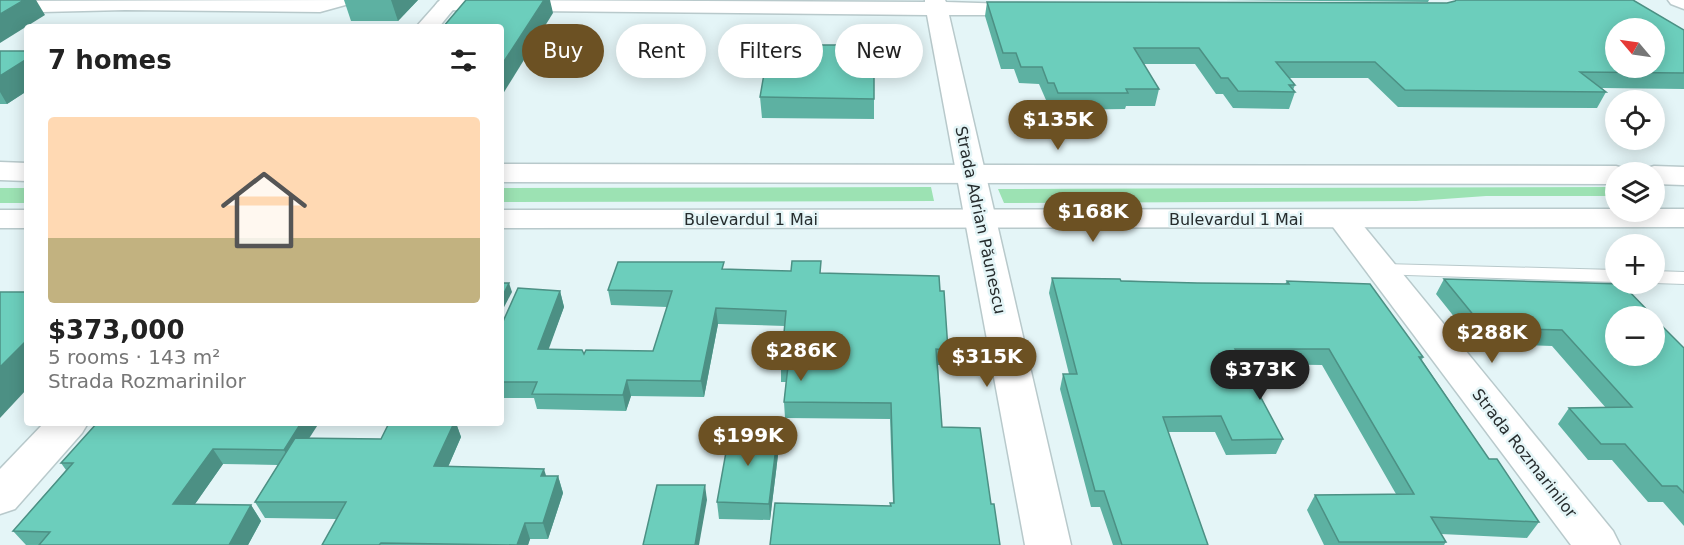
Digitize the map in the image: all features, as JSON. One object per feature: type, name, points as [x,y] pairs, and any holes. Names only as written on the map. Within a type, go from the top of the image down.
[{"type":"street","points":[[0,7],[127,2],[320,6],[342,0]]},
{"type":"street","points":[[1678,0],[1684,3]]},
{"type":"street","points":[[430,24],[448,3],[936,4],[1046,9]]},
{"type":"street","name":"Strada Adrian Păunescu","points":[[936,4],[1048,545]]},
{"type":"street","points":[[0,171],[24,172]]},
{"type":"street","points":[[504,173],[1605,175]]},
{"type":"street","points":[[1665,175],[1684,176]]},
{"type":"street","name":"Bulevardul 1 Mai","points":[[504,219],[1684,218]]},
{"type":"street","points":[[0,219],[24,219]]},
{"type":"street","name":"Strada Rozmarinilor","points":[[1342,219],[1597,545]]},
{"type":"street","points":[[0,497],[65,426]]},
{"type":"lane","points":[[1384,270],[1605,276]]},
{"type":"lane","points":[[1665,277],[1684,278]]},
{"type":"green space","points":[[931,187],[934,201],[504,202],[504,188]]},
{"type":"green space","points":[[1605,187],[1605,196],[1486,196],[1416,201],[1004,203],[998,189]]},
{"type":"green space","points":[[0,188],[24,188],[24,203],[0,203]]},
{"type":"building","points":[[0,0],[24,0],[0,14]]},
{"type":"building","points":[[466,0],[544,0],[528,24],[522,24],[522,34],[504,61],[504,24],[446,24]]},
{"type":"building","points":[[1456,0],[1633,0],[1664,18],[1605,18],[1605,72],[1580,72],[1605,92],[1405,90],[1375,62],[1276,62],[1295,85],[1289,85],[1295,92],[1238,91],[1228,78],[1221,78],[1199,48],[1134,48],[1159,89],[1126,89],[1128,93],[1058,93],[1054,83],[1048,83],[1042,67],[1021,67],[1016,53],[1003,53],[987,2],[1447,3]]},
{"type":"building","points":[[1665,19],[1684,30],[1684,73],[1665,73]]},
{"type":"building","points":[[823,45],[835,45],[835,78],[874,78],[874,99],[760,97],[763,78],[823,78]]},
{"type":"building","points":[[0,51],[24,51],[24,61],[0,76]]},
{"type":"building","points":[[792,261],[821,261],[820,273],[939,276],[940,291],[944,291],[948,350],[936,349],[942,427],[980,428],[991,504],[994,504],[1000,545],[770,545],[775,503],[891,506],[890,503],[894,503],[891,403],[784,402],[788,366],[781,366],[786,311],[716,308],[701,381],[627,380],[623,395],[532,394],[537,382],[504,382],[504,319],[518,288],[560,291],[538,349],[582,350],[584,354],[586,350],[653,351],[672,291],[608,290],[618,262],[724,262],[722,269],[791,271]]},
{"type":"building","points":[[1052,278],[1197,283],[1289,284],[1287,281],[1370,284],[1423,357],[1419,357],[1489,459],[1497,459],[1539,522],[1431,517],[1446,542],[1339,542],[1315,495],[1414,494],[1329,349],[1235,349],[1283,439],[1232,440],[1221,416],[1163,417],[1208,545],[1122,545],[1104,491],[1095,491],[1063,374],[1077,374]]},
{"type":"building","points":[[1444,279],[1605,284],[1605,294],[1632,294],[1643,306],[1605,306],[1605,366],[1665,366],[1665,329],[1684,348],[1684,493],[1677,486],[1662,486],[1625,444],[1601,444],[1569,408],[1632,407],[1562,330],[1484,328]]},
{"type":"building","points":[[504,283],[509,283],[504,293]]},
{"type":"building","points":[[0,292],[24,292],[24,343],[0,367]]},
{"type":"building","points":[[94,426],[299,426],[284,450],[213,449],[173,504],[251,505],[229,545],[39,545],[50,532],[13,531],[73,463],[61,463]]},
{"type":"building","points":[[388,426],[453,426],[434,466],[544,469],[541,476],[558,476],[543,523],[525,523],[517,545],[381,543],[379,545],[322,545],[346,502],[255,502],[295,438],[381,439]]},
{"type":"building","points":[[730,430],[778,431],[769,504],[717,502]]},
{"type":"building","points":[[657,485],[705,485],[695,545],[643,545]]}]
